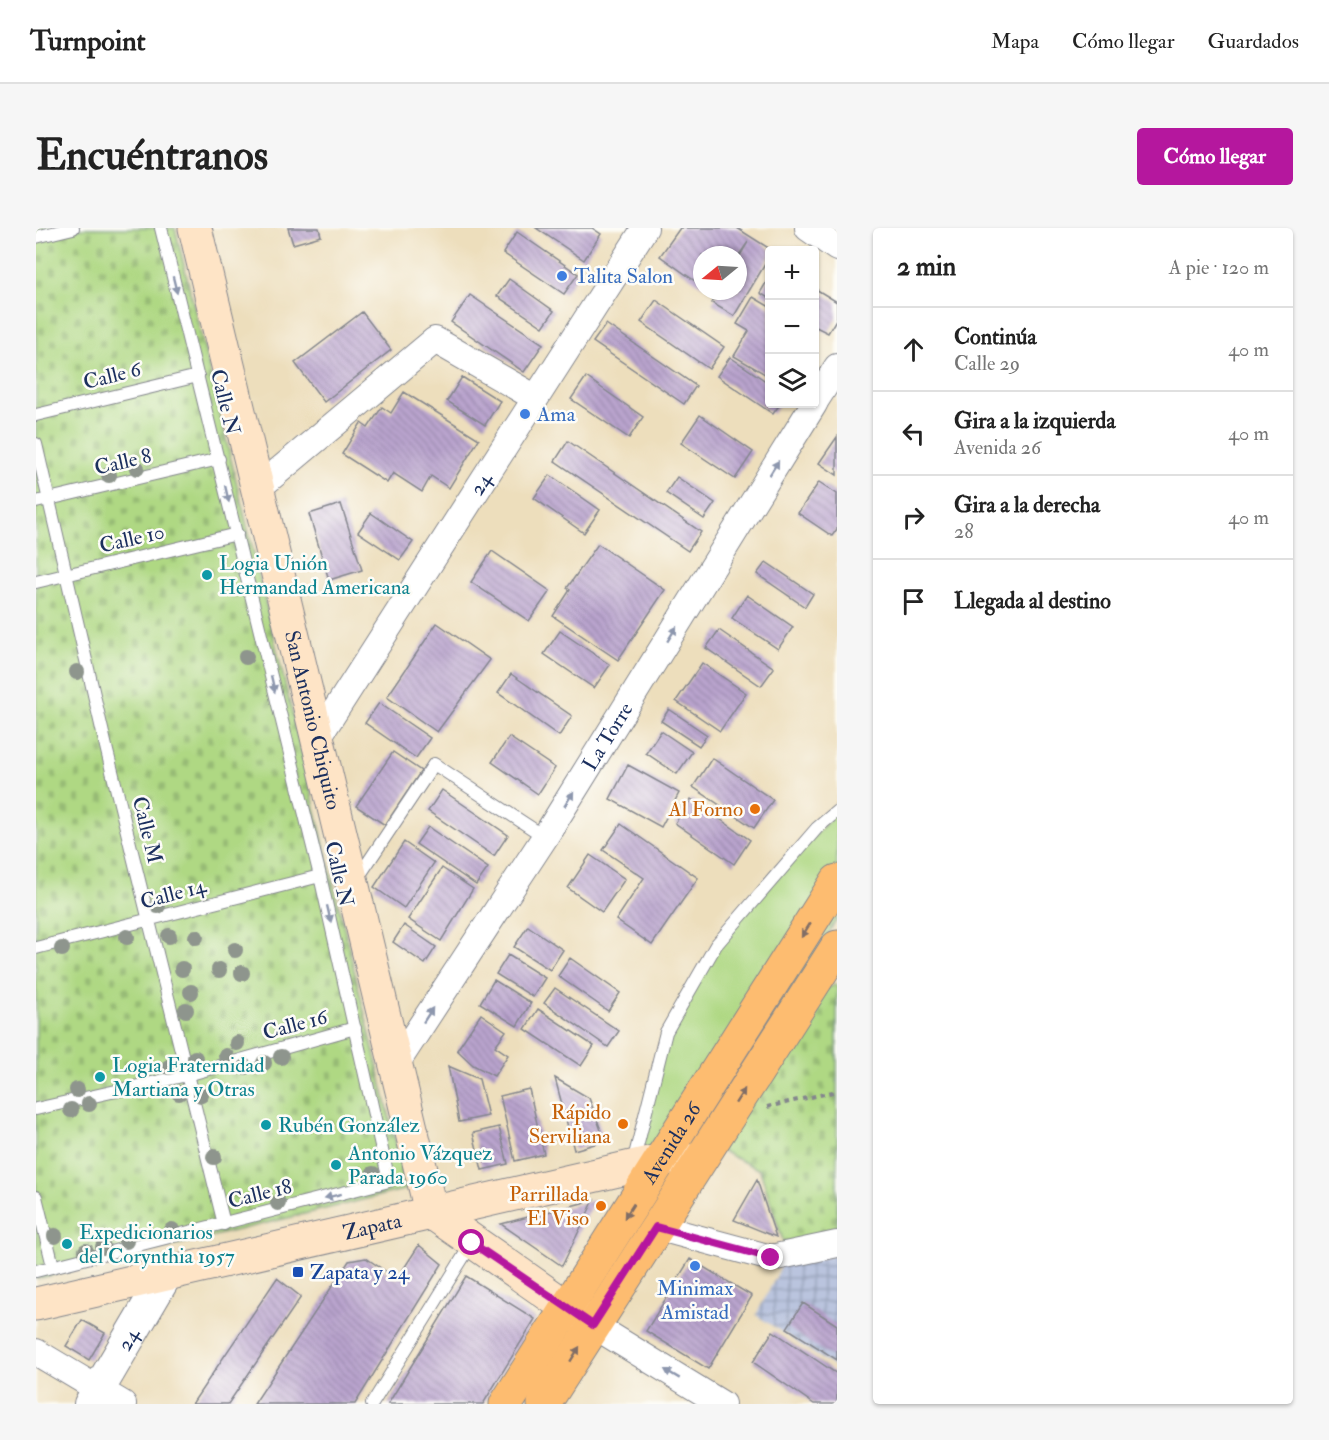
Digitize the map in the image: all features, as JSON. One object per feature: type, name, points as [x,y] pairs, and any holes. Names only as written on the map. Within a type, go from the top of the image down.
[{"type":"main road","name":"San Antonio Chiquito","points":[[195,228],[431,1212]]},
{"type":"main road","name":"Avenida 26","points":[[544,1404],[647,1165],[837,881]]},
{"type":"main road","name":"Avenida 26","points":[[506,1404],[656,1227],[837,946]]},
{"type":"main road","name":"Zapata","points":[[36,1304],[431,1212],[647,1165],[709,1145]]},
{"type":"main road","points":[[431,1212],[472,1243],[580,1316]]},
{"type":"street","name":"24","points":[[317,740],[534,397],[645,228]]},
{"type":"street","points":[[808,228],[837,248]]},
{"type":"street","points":[[257,489],[435,340],[534,397]]},
{"type":"street","name":"La Torre","points":[[819,395],[837,367]]},
{"type":"street","name":"La Torre","points":[[396,1064],[545,837],[811,408]]},
{"type":"street","points":[[656,1227],[771,1258],[837,1244]]},
{"type":"street","name":"24","points":[[104,1399],[166,1275]]},
{"type":"street","points":[[580,1316],[722,1404]]},
{"type":"street","points":[[36,1353],[104,1399]]},
{"type":"lane","points":[[36,237],[73,228]]},
{"type":"lane","name":"Calle N","points":[[161,228],[320,876],[389,1181]]},
{"type":"lane","name":"Calle 6","points":[[36,415],[198,376]]},
{"type":"lane","name":"Calle M","points":[[36,444],[149,921],[224,1224]]},
{"type":"lane","name":"Calle 8","points":[[36,502],[219,459]]},
{"type":"lane","name":"Calle 10","points":[[36,582],[237,534]]},
{"type":"lane","points":[[353,885],[434,764],[545,837]]},
{"type":"lane","points":[[647,1165],[666,1032],[710,954],[817,828],[837,812]]},
{"type":"lane","name":"Calle 14","points":[[36,948],[320,876]]},
{"type":"lane","name":"Calle 16","points":[[36,1109],[187,1075],[355,1028]]},
{"type":"lane","name":"Calle 18","points":[[36,1271],[389,1181]]},
{"type":"lane","points":[[36,1197],[53,1266]]},
{"type":"lane","points":[[372,1404],[472,1243]]},
{"type":"path","points":[[728,1116],[837,1091]]},
{"type":"shaded area","points":[[837,1255],[837,1369],[756,1315],[782,1265]]},
{"type":"green space","points":[[36,228],[175,228],[407,1189],[36,1279]]},
{"type":"green space","points":[[837,811],[837,881],[661,1161],[632,1168],[666,1032],[716,945]]},
{"type":"green space","points":[[837,905],[837,919],[701,1135],[690,1138]]},
{"type":"green space","points":[[837,984],[837,1242],[787,1253],[760,1170],[709,1145],[805,997]]},
{"type":"building","points":[[288,228],[319,228],[321,236],[293,244]]},
{"type":"building","points":[[536,228],[592,228],[601,234],[584,260]]},
{"type":"building","points":[[680,228],[737,228],[765,246],[765,264],[747,294],[746,246],[748,242],[745,246],[693,246],[693,280],[660,256]]},
{"type":"building","points":[[517,232],[578,274],[564,294],[503,253]]},
{"type":"building","points":[[509,279],[554,311],[543,327],[497,296]]},
{"type":"building","points":[[765,284],[765,296],[760,293]]},
{"type":"building","points":[[819,291],[837,302],[837,318],[828,333],[819,328]]},
{"type":"building","points":[[470,295],[543,344],[524,372],[451,322]]},
{"type":"building","points":[[753,297],[765,304],[765,374],[734,356],[749,331],[737,324]]},
{"type":"building","points":[[656,300],[724,347],[709,369],[641,322]]},
{"type":"building","points":[[714,300],[744,300],[734,316],[712,303]]},
{"type":"building","points":[[362,312],[391,350],[324,402],[295,363]]},
{"type":"building","points":[[606,324],[696,386],[684,404],[593,342]]},
{"type":"building","points":[[730,357],[765,381],[765,408],[777,408],[773,414],[717,376]]},
{"type":"building","points":[[462,377],[500,401],[485,425],[447,401]]},
{"type":"building","points":[[586,377],[643,417],[629,438],[571,399]]},
{"type":"building","points":[[404,392],[479,439],[449,488],[431,476],[422,492],[393,473],[387,483],[342,454],[361,423],[368,428],[382,407],[391,413]]},
{"type":"building","points":[[700,415],[753,452],[735,479],[681,443]]},
{"type":"building","points":[[837,437],[837,475],[819,463]]},
{"type":"building","points":[[568,441],[701,532],[688,551],[555,461]]},
{"type":"building","points":[[550,475],[600,510],[584,533],[534,498]]},
{"type":"building","points":[[677,477],[715,503],[704,519],[666,493]]},
{"type":"building","points":[[819,482],[837,494],[837,529],[832,536],[798,513]]},
{"type":"building","points":[[341,504],[362,570],[329,580],[309,514]]},
{"type":"building","points":[[371,513],[413,542],[400,560],[358,532]]},
{"type":"building","points":[[598,544],[665,590],[618,660],[553,616],[570,590],[567,588]]},
{"type":"building","points":[[492,551],[550,591],[529,621],[471,582]]},
{"type":"building","points":[[766,562],[813,594],[805,607],[757,574]]},
{"type":"building","points":[[747,595],[793,627],[778,649],[732,618]]},
{"type":"building","points":[[437,623],[490,660],[437,732],[387,697]]},
{"type":"building","points":[[719,630],[774,668],[761,686],[706,648]]},
{"type":"building","points":[[560,631],[610,665],[594,688],[544,654]]},
{"type":"building","points":[[702,663],[746,693],[720,731],[676,701]]},
{"type":"building","points":[[511,674],[572,716],[559,736],[498,693]]},
{"type":"building","points":[[379,703],[430,738],[416,758],[365,723]]},
{"type":"building","points":[[669,709],[707,735],[699,746],[661,721]]},
{"type":"building","points":[[661,731],[692,752],[677,774],[646,753]]},
{"type":"building","points":[[509,737],[555,768],[538,794],[492,762]]},
{"type":"building","points":[[393,752],[421,771],[385,825],[356,806]]},
{"type":"building","points":[[712,758],[773,800],[754,828],[693,787]]},
{"type":"building","points":[[628,765],[679,793],[661,827],[610,799]]},
{"type":"building","points":[[442,790],[508,835],[494,856],[428,811]]},
{"type":"building","points":[[691,799],[750,840],[734,864],[675,823]]},
{"type":"building","points":[[621,824],[698,878],[652,945],[616,920],[644,878],[603,850]]},
{"type":"building","points":[[428,827],[488,868],[476,885],[416,844]]},
{"type":"building","points":[[404,842],[434,863],[404,908],[374,887]]},
{"type":"building","points":[[590,855],[625,879],[602,912],[568,888]]},
{"type":"building","points":[[442,868],[473,889],[441,941],[408,919]]},
{"type":"building","points":[[404,925],[436,947],[425,964],[393,942]]},
{"type":"building","points":[[528,926],[563,950],[550,970],[514,947]]},
{"type":"building","points":[[508,955],[545,978],[533,997],[496,974]]},
{"type":"building","points":[[570,958],[620,993],[608,1011],[558,976]]},
{"type":"building","points":[[494,980],[531,1003],[517,1026],[480,1003]]},
{"type":"building","points":[[555,988],[619,1031],[608,1047],[544,1003]]},
{"type":"building","points":[[538,1009],[594,1046],[581,1066],[525,1029]]},
{"type":"building","points":[[481,1014],[506,1031],[495,1046],[508,1055],[494,1076],[473,1065],[457,1050]]},
{"type":"building","points":[[448,1066],[479,1079],[488,1116],[459,1122]]},
{"type":"building","points":[[555,1078],[589,1098],[605,1141],[574,1150]]},
{"type":"building","points":[[529,1089],[544,1154],[515,1161],[500,1096]]},
{"type":"building","points":[[499,1127],[508,1164],[482,1170],[473,1133]]},
{"type":"building","points":[[757,1180],[776,1237],[734,1220]]},
{"type":"building","points":[[594,1200],[562,1266],[501,1224]]},
{"type":"building","points":[[419,1245],[442,1264],[355,1404],[254,1404],[349,1261],[366,1258],[397,1279]]},
{"type":"building","points":[[690,1259],[752,1296],[708,1369],[646,1331]]},
{"type":"building","points":[[466,1276],[535,1319],[483,1404],[388,1404]]},
{"type":"building","points":[[277,1278],[301,1297],[228,1404],[192,1404]]},
{"type":"building","points":[[803,1303],[837,1325],[837,1360],[787,1328]]},
{"type":"building","points":[[82,1320],[105,1333],[89,1360],[66,1346]]},
{"type":"building","points":[[773,1331],[837,1374],[837,1404],[814,1404],[753,1362]]},
{"type":"place","name":"Talita Salon","points":[[562,276]]},
{"type":"place","name":"Ama","points":[[525,414]]},
{"type":"place","name":"Logia Unión Hermandad Americana","points":[[207,575]]},
{"type":"place","name":"Al Forno","points":[[755,809]]},
{"type":"place","name":"Logia Fraternidad Martiana y Otras","points":[[100,1077]]},
{"type":"place","name":"Rápido Serviliana","points":[[623,1124]]},
{"type":"place","name":"Rubén González","points":[[266,1125]]},
{"type":"place","name":"Antonio Vázquez Parada 1960","points":[[336,1165]]},
{"type":"place","name":"Parrillada El Viso","points":[[601,1206]]},
{"type":"place","name":"Expedicionarios del Corynthia 1957","points":[[67,1244]]},
{"type":"place","name":"Minimax Amistad","points":[[695,1266]]},
{"type":"place","name":"Zapata y 24","points":[[298,1272]]},
{"type":"route","points":[[472,1243],[593,1325],[656,1227],[771,1258]]}]
